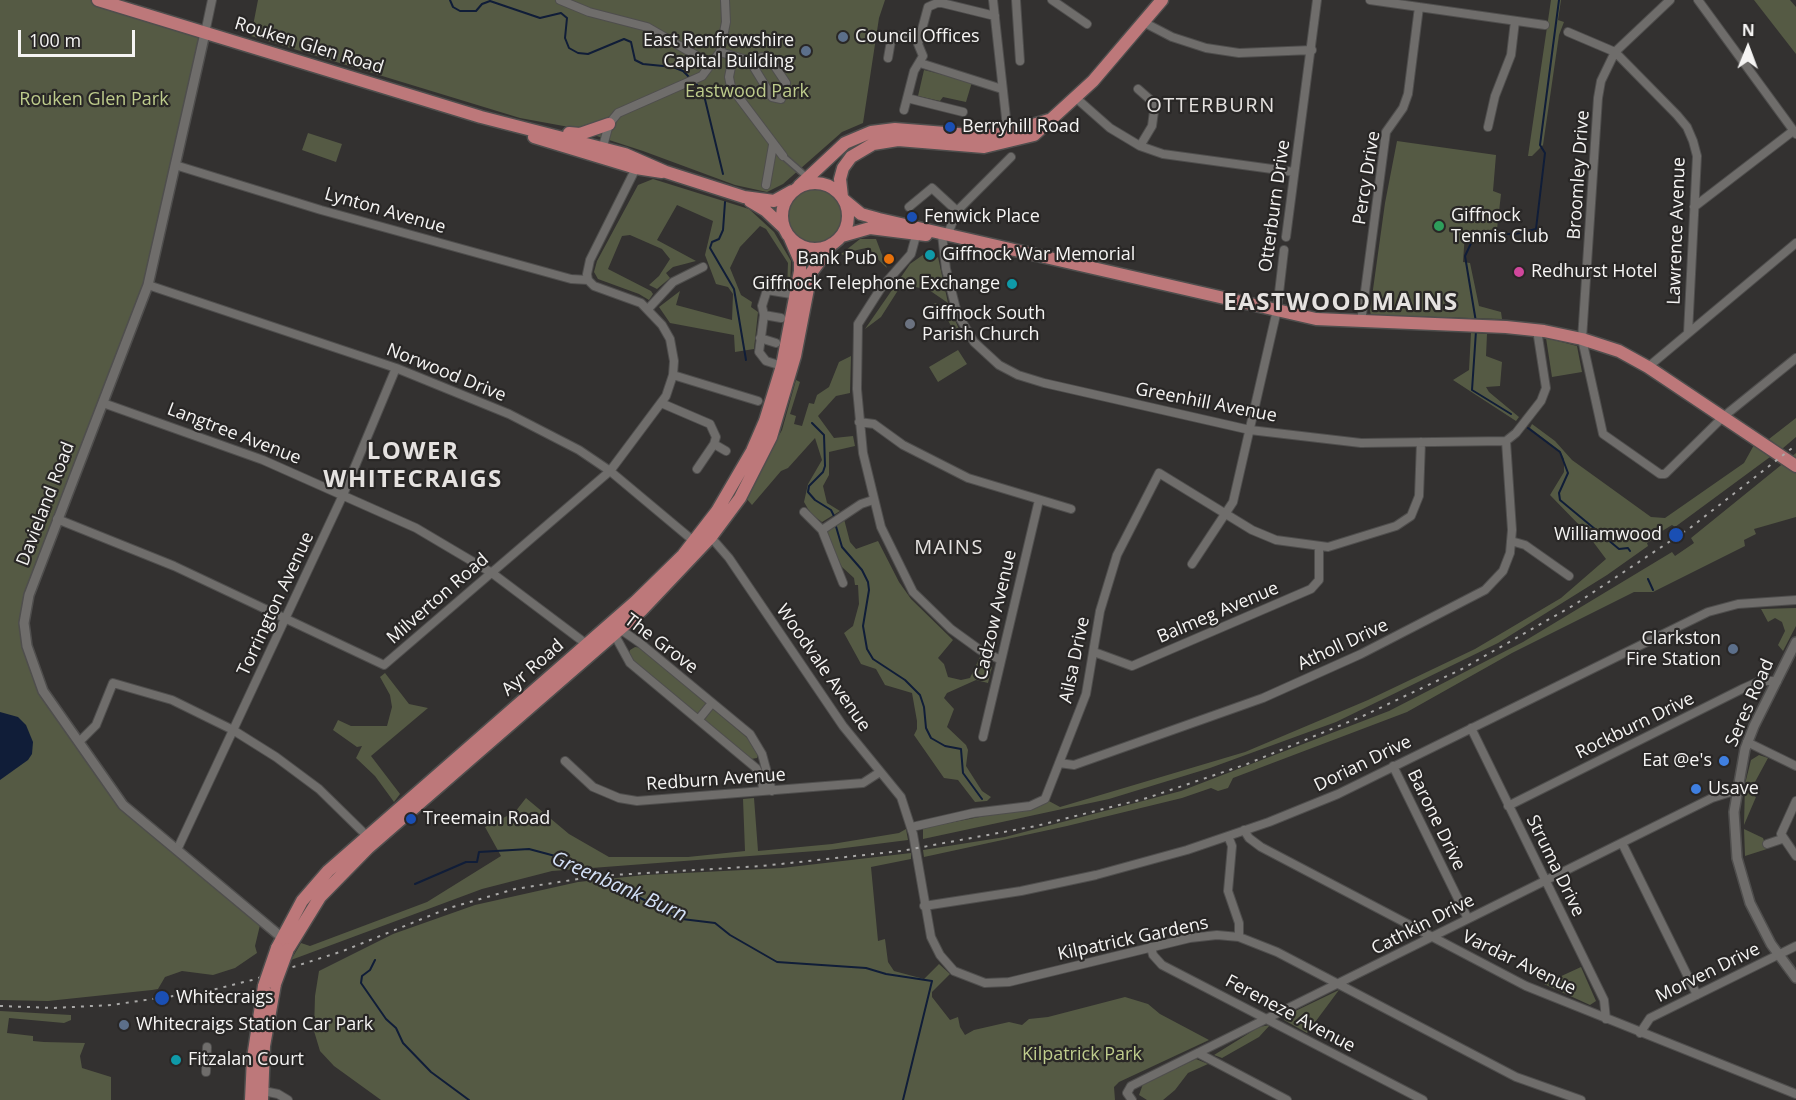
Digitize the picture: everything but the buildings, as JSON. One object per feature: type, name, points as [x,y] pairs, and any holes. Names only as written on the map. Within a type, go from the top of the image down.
[{"type":"main road","name":"Rouken Glen Road","points":[[98,0],[509,125],[532,130],[601,152],[636,168],[666,172],[744,197],[774,201],[800,185]]},
{"type":"main road","points":[[837,240],[848,219],[840,179],[843,168],[851,157],[873,144],[898,140],[968,147],[1034,135],[1076,98],[1145,23],[1162,0]]},
{"type":"main road","points":[[532,130],[580,134],[609,124]]},
{"type":"main road","name":"Rouken Glen Road","points":[[509,125],[539,140],[646,160],[666,172]]},
{"type":"main road","points":[[1008,138],[906,129],[871,132],[845,143],[800,185],[782,208],[787,233],[801,246],[813,249],[870,228],[917,231],[945,235],[1316,319],[1537,330],[1582,339],[1618,351],[1648,367],[1796,466]]},
{"type":"main road","points":[[800,185],[822,183],[832,187],[867,216],[917,231]]},
{"type":"main road","name":"Rouken Glen Road","points":[[744,197],[765,210],[787,233]]},
{"type":"main road","name":"Ayr Road","points":[[707,533],[752,451],[765,421],[782,366],[797,295],[800,261],[787,233]]},
{"type":"main road","name":"Ayr Road","points":[[256,1095],[258,1058],[268,1015],[270,985],[284,945],[332,876],[590,649],[668,584],[707,533],[740,498],[762,457],[778,420],[795,356],[811,273],[837,240]]},
{"type":"street","points":[[205,33],[212,0]]},
{"type":"street","points":[[560,0],[589,12],[647,27],[711,64]]},
{"type":"street","points":[[601,152],[609,124],[618,113],[695,80],[711,64],[720,52],[726,22],[725,0]]},
{"type":"street","points":[[993,0],[1008,138]]},
{"type":"street","points":[[1016,0],[1020,62]]},
{"type":"street","points":[[1052,0],[1087,24]]},
{"type":"street","name":"Otterburn Drive","points":[[1192,564],[1230,510],[1233,502],[1277,310],[1317,0]]},
{"type":"street","points":[[1370,0],[1545,25]]},
{"type":"street","points":[[1568,32],[1615,52],[1670,0]]},
{"type":"street","points":[[1694,207],[1795,132],[1698,0]]},
{"type":"street","points":[[904,110],[914,71],[923,56],[918,44],[926,10],[936,3],[995,16]]},
{"type":"street","name":"Percy Drive","points":[[1361,322],[1386,132],[1403,108],[1408,94],[1419,7]]},
{"type":"street","points":[[1488,127],[1495,96],[1511,55],[1515,21]]},
{"type":"street","points":[[1145,23],[1172,37],[1206,48],[1239,53],[1312,50]]},
{"type":"street","name":"Davieland Road","points":[[205,33],[148,285],[29,595],[26,635],[33,669],[43,691],[123,805],[284,945]]},
{"type":"street","points":[[888,58],[892,35],[919,38]]},
{"type":"street","points":[[720,52],[750,61],[762,57],[770,59],[786,83],[781,99],[771,97],[750,61]]},
{"type":"street","name":"Lawrence Avenue","points":[[1615,52],[1687,127],[1697,156],[1688,333]]},
{"type":"street","name":"Broomley Drive","points":[[1615,52],[1602,81],[1598,98],[1582,339],[1603,434],[1660,474],[1665,474],[1723,417]]},
{"type":"street","points":[[736,58],[732,62],[729,77],[731,87],[783,156],[800,185]]},
{"type":"street","points":[[920,63],[1002,88]]},
{"type":"street","points":[[1138,89],[1155,104],[1152,126],[1140,146]]},
{"type":"street","points":[[908,98],[963,112]]},
{"type":"street","points":[[1076,98],[1110,128],[1140,146],[1163,154],[1294,172]]},
{"type":"street","points":[[766,185],[773,145]]},
{"type":"street","points":[[945,235],[957,211],[1011,157]]},
{"type":"street","name":"Lynton Avenue","points":[[175,165],[321,210],[571,279],[588,280]]},
{"type":"street","points":[[588,280],[590,260],[636,168]]},
{"type":"street","points":[[909,207],[932,188],[957,211]]},
{"type":"street","points":[[917,231],[911,254],[881,288],[858,324],[856,347],[859,422],[873,500],[889,547],[921,603],[965,640],[1001,660]]},
{"type":"street","name":"Greenhill Avenue","points":[[945,235],[946,269],[957,313],[974,342],[999,365],[1018,375],[1250,430],[1361,443],[1506,441]]},
{"type":"street","points":[[1648,367],[1796,243]]},
{"type":"street","points":[[648,309],[674,282],[703,267]]},
{"type":"street","name":"Milverton Road","points":[[57,519],[164,562],[384,665],[610,471],[662,404],[673,375],[674,361],[670,339],[648,309],[635,300],[594,286],[588,280]]},
{"type":"street","name":"Norwood Drive","points":[[148,285],[396,368],[509,414],[579,450],[610,471],[698,544]]},
{"type":"street","points":[[795,356],[782,366],[762,357],[759,352],[764,315],[762,306],[767,290],[797,295]]},
{"type":"street","points":[[764,315],[781,318]]},
{"type":"street","points":[[1506,441],[1516,434],[1541,401],[1546,388],[1537,330]]},
{"type":"street","points":[[760,338],[776,343]]},
{"type":"street","points":[[1723,417],[1796,358]]},
{"type":"street","name":"Torrington Avenue","points":[[177,850],[343,495],[396,368]]},
{"type":"street","points":[[691,380],[694,370]]},
{"type":"street","points":[[673,375],[758,401]]},
{"type":"street","name":"Langtree Avenue","points":[[103,403],[263,460],[416,528],[492,573],[590,649]]},
{"type":"street","points":[[662,404],[710,424],[716,437],[714,444],[697,469]]},
{"type":"street","points":[[859,422],[874,424],[903,445],[950,471],[987,485],[1071,509]]},
{"type":"street","name":"Atholl Drive","points":[[1059,763],[1074,765],[1216,716],[1361,654],[1485,590],[1498,578],[1507,564],[1511,541],[1506,441]]},
{"type":"street","points":[[1225,514],[1276,540],[1328,547],[1348,543],[1396,526],[1411,516],[1419,496],[1421,442]]},
{"type":"street","points":[[714,444],[726,451]]},
{"type":"street","name":"Ailsa Drive","points":[[912,827],[974,813],[1040,804],[1049,792],[1086,694],[1101,610],[1117,555],[1157,475],[1163,474],[1225,514]]},
{"type":"street","points":[[822,530],[861,504],[873,500]]},
{"type":"street","name":"Cadzow Avenue","points":[[983,737],[1039,500]]},
{"type":"street","points":[[804,512],[822,530],[824,541],[843,583]]},
{"type":"street","name":"Woodvale Avenue","points":[[707,533],[729,558],[843,726],[901,797],[912,827]]},
{"type":"street","points":[[1511,541],[1525,545],[1569,576]]},
{"type":"street","name":"Balmeg Avenue","points":[[1094,652],[1132,666],[1311,589],[1319,580],[1319,546]]},
{"type":"street","name":"Dorian Drive","points":[[924,906],[1056,884],[1144,862],[1228,836],[1328,798],[1708,612],[1744,603],[1796,600]]},
{"type":"street","name":"The Grove","points":[[615,629],[712,703],[758,744],[772,791]]},
{"type":"street","name":"The Grove","points":[[615,629],[630,663],[756,768],[762,778],[762,791]]},
{"type":"street","name":"Seres Road","points":[[1796,642],[1747,742],[1737,790],[1735,837],[1742,879],[1759,925],[1796,978]]},
{"type":"street","name":"Rockburn Drive","points":[[1508,806],[1751,685],[1760,681],[1777,681]]},
{"type":"street","points":[[80,741],[96,725],[113,683],[117,682],[172,700],[234,730],[276,757],[319,789],[371,840]]},
{"type":"street","points":[[699,719],[712,703]]},
{"type":"street","name":"Struma Drive","points":[[1471,728],[1604,1000],[1606,1019]]},
{"type":"street","points":[[1747,742],[1796,766]]},
{"type":"street","name":"Redburn Avenue","points":[[565,761],[593,787],[627,800],[665,800],[862,783],[880,772]]},
{"type":"street","name":"Barone Drive","points":[[1393,766],[1468,919]]},
{"type":"street","name":"Cathkin Drive","points":[[1129,1096],[1131,1086],[1712,798],[1737,790]]},
{"type":"street","points":[[1796,801],[1783,827],[1782,838],[1796,856]]},
{"type":"street","name":"Kilpatrick Gardens","points":[[912,827],[931,937],[940,956],[954,971],[985,983],[1009,982],[1204,935],[1239,937],[1277,952],[1516,1077],[1581,1100]]},
{"type":"street","name":"Vardar Avenue","points":[[1244,830],[1249,838],[1261,846],[1526,986],[1796,1094]]},
{"type":"street","points":[[1228,836],[1232,846],[1228,891],[1239,923],[1239,937]]},
{"type":"street","points":[[1767,844],[1782,838]]},
{"type":"street","points":[[1622,843],[1697,995]]},
{"type":"street","name":"Morven Drive","points":[[1640,1033],[1650,1018],[1796,946]]},
{"type":"street","name":"Fereneze Avenue","points":[[1152,947],[1153,955],[1162,965],[1423,1100]]},
{"type":"street","points":[[206,1072],[207,1047]]},
{"type":"street","points":[[1198,1053],[1287,1100]]},
{"type":"street","points":[[207,1059],[258,1058]]},
{"type":"street","points":[[256,1095],[278,1094],[288,1100]]},
{"type":"green space","name":"Rouken Glen Park","points":[[0,0],[98,0],[205,33],[148,285],[57,519],[24,623],[33,669],[123,805],[261,921],[255,946],[257,953],[235,968],[213,975],[182,971],[165,977],[158,989],[48,1001],[0,1000]]},
{"type":"green space","name":"Eastwood Park","points":[[258,0],[885,0],[879,18],[863,123],[842,132],[783,184],[767,192],[735,185],[569,127],[520,118],[251,36]]},
{"type":"green space","points":[[1551,0],[1561,0],[1558,20],[1564,22],[1559,35],[1543,145],[1532,156],[1528,156]]},
{"type":"green space","points":[[1754,0],[1790,0],[1796,7],[1796,54]]},
{"type":"green space","points":[[924,70],[972,82],[966,102],[943,97],[940,101],[918,96]]},
{"type":"green space","points":[[308,133],[342,144],[336,162],[302,150]]},
{"type":"green space","name":"Giffnock Tennis Club","points":[[1397,141],[1496,155],[1493,191],[1501,194],[1497,229],[1465,233],[1463,262],[1470,263],[1479,306],[1501,312],[1502,319],[1371,315],[1385,203]]},
{"type":"green space","points":[[653,179],[749,209],[774,232],[791,261],[790,288],[787,289],[788,263],[766,229],[760,226],[740,247],[730,268],[741,295],[752,302],[751,307],[758,312],[754,349],[735,352],[734,335],[670,323],[659,307],[680,291],[676,305],[732,320],[733,294],[728,287],[716,284],[705,255],[713,221],[677,205],[657,240],[696,261],[673,267],[666,273],[670,278],[657,289],[649,285],[659,276],[670,259],[662,249],[630,235],[622,236],[608,269],[651,291],[653,294],[649,300],[598,279],[594,272],[597,261],[638,185]]},
{"type":"green space","points":[[809,188],[821,188],[831,192],[839,200],[843,216],[839,232],[831,240],[821,244],[809,244],[799,240],[791,232],[787,222],[787,210],[791,200],[799,192]]},
{"type":"green space","points":[[860,239],[876,239],[887,268],[866,248],[853,251],[848,257],[841,254]]},
{"type":"green space","points":[[927,252],[926,257],[934,259],[938,257],[948,303],[929,290],[902,284],[881,317],[865,329],[910,264]]},
{"type":"green space","points":[[934,303],[949,307],[964,340],[960,342],[945,315]]},
{"type":"green space","points":[[1471,333],[1487,334],[1486,356],[1502,362],[1500,386],[1486,387],[1519,417],[1516,421],[1453,380],[1469,370]]},
{"type":"green space","points":[[1546,338],[1577,346],[1582,372],[1552,377]]},
{"type":"green space","points":[[958,350],[967,364],[938,382],[929,367]]},
{"type":"green space","points":[[851,356],[850,393],[836,396],[818,416],[834,438],[853,436],[855,446],[829,452],[829,475],[823,486],[827,503],[840,511],[822,522],[811,514],[804,502],[808,484],[822,460],[815,438],[788,468],[781,471],[752,505],[745,497],[782,430],[796,380],[800,382],[790,414],[796,416],[794,424],[802,426],[809,403],[814,404],[817,395],[829,387],[839,362]]},
{"type":"green space","points":[[1796,418],[1796,437],[1782,449],[1769,439]]},
{"type":"green space","points":[[1532,424],[1555,441],[1572,460],[1651,517],[1665,518],[1744,463],[1754,445],[1770,457],[1675,527],[1672,525],[1659,533],[1661,536],[1658,539],[1656,537],[1647,543],[1648,546],[1607,575],[1498,643],[1336,722],[1210,768],[1109,799],[923,839],[923,828],[1036,806],[1047,800],[1060,807],[1245,752],[1368,700],[1475,649],[1561,598],[1606,559],[1585,531],[1550,495],[1564,472],[1564,459],[1560,451],[1530,428]]},
{"type":"green space","points":[[1796,453],[1796,517],[1754,529],[1756,534],[1744,540],[1745,546],[1653,592],[1634,592],[1512,653],[1407,712],[1233,778],[1228,788],[1218,791],[1211,788],[1182,798],[1067,826],[924,857],[923,850],[1005,837],[1181,791],[1389,711],[1523,642],[1672,552],[1675,556],[1694,543],[1691,538]]},
{"type":"green space","points":[[844,519],[850,542],[856,549],[878,541],[899,582],[911,599],[953,640],[938,658],[944,664],[948,677],[961,680],[970,678],[980,657],[992,667],[988,683],[976,680],[947,693],[944,698],[954,709],[947,727],[966,745],[968,750],[966,766],[982,791],[991,797],[987,801],[975,802],[958,780],[944,778],[914,735],[917,721],[912,693],[885,685],[876,669],[861,664],[844,633],[853,626],[859,604],[858,585],[855,585],[854,578],[842,567],[824,532]]},
{"type":"green space","points":[[1796,608],[1796,626],[1783,651],[1778,645],[1785,631],[1782,622],[1775,618],[1768,622],[1761,609]]},
{"type":"green space","points":[[635,647],[642,648],[707,702],[697,714],[628,656],[630,650]]},
{"type":"green space","points":[[385,673],[409,704],[428,708],[371,756],[400,794],[394,802],[375,776],[356,758],[362,746],[357,747],[333,730],[338,720],[351,726],[387,726],[392,707],[390,695],[380,677]]},
{"type":"green space","points":[[713,709],[751,741],[758,755],[757,758],[751,759],[704,720]]},
{"type":"green space","points":[[1759,755],[1768,758],[1749,793],[1756,797],[1744,825],[1745,784],[1751,760]]},
{"type":"green space","points":[[526,798],[569,834],[609,857],[688,857],[745,851],[743,799],[754,798],[758,851],[832,844],[899,833],[906,829],[908,840],[829,850],[552,871],[482,889],[291,960],[301,943],[310,946],[427,902],[501,856],[485,827],[515,812]]},
{"type":"green space","points":[[1744,829],[1763,838],[1767,849],[1745,856]]},
{"type":"green space","name":"Kilpatrick Park","points":[[911,853],[911,859],[871,867],[878,941],[885,939],[888,962],[894,971],[924,979],[939,964],[950,974],[932,992],[932,997],[950,1020],[958,1017],[965,1035],[974,1030],[1009,1022],[1022,1025],[1029,1019],[1048,1017],[1125,997],[1148,1004],[1160,1014],[1209,1040],[1119,1082],[1114,1087],[1115,1100],[381,1100],[334,1066],[320,1051],[314,1031],[315,996],[319,971],[393,934],[475,905],[578,882],[645,875],[782,868]]},
{"type":"green space","points":[[1581,967],[1596,1001],[1590,1005],[1544,984]]},
{"type":"green space","points":[[1339,990],[1307,1033],[1284,1020],[1285,1016]]},
{"type":"green space","points":[[0,1011],[71,1015],[71,1020],[64,1023],[9,1018],[7,1033],[33,1036],[33,1041],[85,1043],[80,1056],[82,1068],[111,1077],[111,1100],[0,1100]]},
{"type":"green space","points":[[1270,1025],[1259,1037],[1222,1058],[1214,1055],[1259,1027]]},
{"type":"green space","points":[[1196,1059],[1208,1064],[1188,1073],[1175,1090],[1163,1100],[1147,1100],[1139,1095],[1143,1084]]},
{"type":"water","points":[[0,712],[18,717],[26,725],[33,742],[32,754],[28,760],[0,780]]},
{"type":"waterway","points":[[450,0],[453,7],[460,11],[476,11],[482,4],[490,1],[540,18],[561,13],[567,18],[565,38],[569,48],[578,53],[588,54],[624,39],[631,42],[635,60],[643,64],[673,67],[683,71],[703,91],[723,174]]},
{"type":"waterway","points":[[1476,322],[1465,256],[1474,237],[1482,234],[1515,234],[1536,229],[1545,153],[1540,145],[1559,0]]},
{"type":"waterway","points":[[725,202],[723,230],[719,239],[712,242],[710,248],[734,289],[746,360]]},
{"type":"waterway","points":[[1476,331],[1472,390],[1511,414]]},
{"type":"waterway","points":[[812,423],[824,435],[825,466],[823,472],[809,486],[808,492],[815,500],[831,510],[835,518]]},
{"type":"waterway","points":[[1528,428],[1560,452],[1568,473],[1559,493],[1560,500],[1619,549],[1628,548],[1630,551]]},
{"type":"waterway","points":[[835,523],[842,547],[862,570],[868,582],[869,590],[863,626],[867,649],[873,659],[905,680],[920,695],[926,728],[931,738],[945,746],[961,749],[963,773],[982,799]]},
{"type":"waterway","points":[[1648,579],[1653,590]]},
{"type":"waterway","name":"Greenbank Burn","points":[[415,884],[466,862],[477,862],[479,852],[529,849],[559,857],[682,919],[715,923],[730,935],[777,962],[866,968],[886,974],[932,981],[903,1100]]},
{"type":"waterway","name":"Greenbank Burn","points":[[375,960],[370,970],[362,976],[361,983],[386,1019],[396,1028],[403,1043],[431,1072],[469,1100]]},
{"type":"railway","points":[[0,1006],[54,1008],[111,1005],[208,991],[252,980],[343,951],[449,908],[515,889],[597,876],[762,866],[901,851],[1036,826],[1147,798],[1247,764],[1363,716],[1462,669],[1574,605],[1690,528],[1796,445]]},
{"type":"place","name":"Council Offices","points":[[843,37]]},
{"type":"place","name":"East Renfrewshire Capital Building","points":[[806,51]]},
{"type":"place","name":"Berryhill Road","points":[[950,127]]},
{"type":"place","name":"Fenwick Place","points":[[912,217]]},
{"type":"place","name":"Giffnock Tennis Club","points":[[1439,226]]},
{"type":"place","name":"Giffnock War Memorial","points":[[930,255]]},
{"type":"place","name":"Bank Pub","points":[[889,259]]},
{"type":"place","name":"Redhurst Hotel","points":[[1519,272]]},
{"type":"place","name":"Giffnock Telephone Exchange","points":[[1012,284]]},
{"type":"place","name":"Giffnock South Parish Church","points":[[910,324]]},
{"type":"place","name":"Williamwood","points":[[1676,535]]},
{"type":"place","name":"Clarkston Fire Station","points":[[1733,649]]},
{"type":"place","name":"Eat @e's","points":[[1724,761]]},
{"type":"place","name":"Usave","points":[[1696,789]]},
{"type":"place","name":"Treemain Road","points":[[411,819]]},
{"type":"place","name":"Whitecraigs","points":[[162,998]]},
{"type":"place","name":"Whitecraigs Station Car Park","points":[[124,1025]]},
{"type":"place","name":"Fitzalan Court","points":[[176,1060]]},
{"type":"district","name":"OTTERBURN","points":[[1211,106]]},
{"type":"district","name":"EASTWOODMAINS","points":[[1341,303]]},
{"type":"district","name":"LOWER WHITECRAIGS","points":[[413,466]]},
{"type":"district","name":"MAINS","points":[[949,548]]}]
